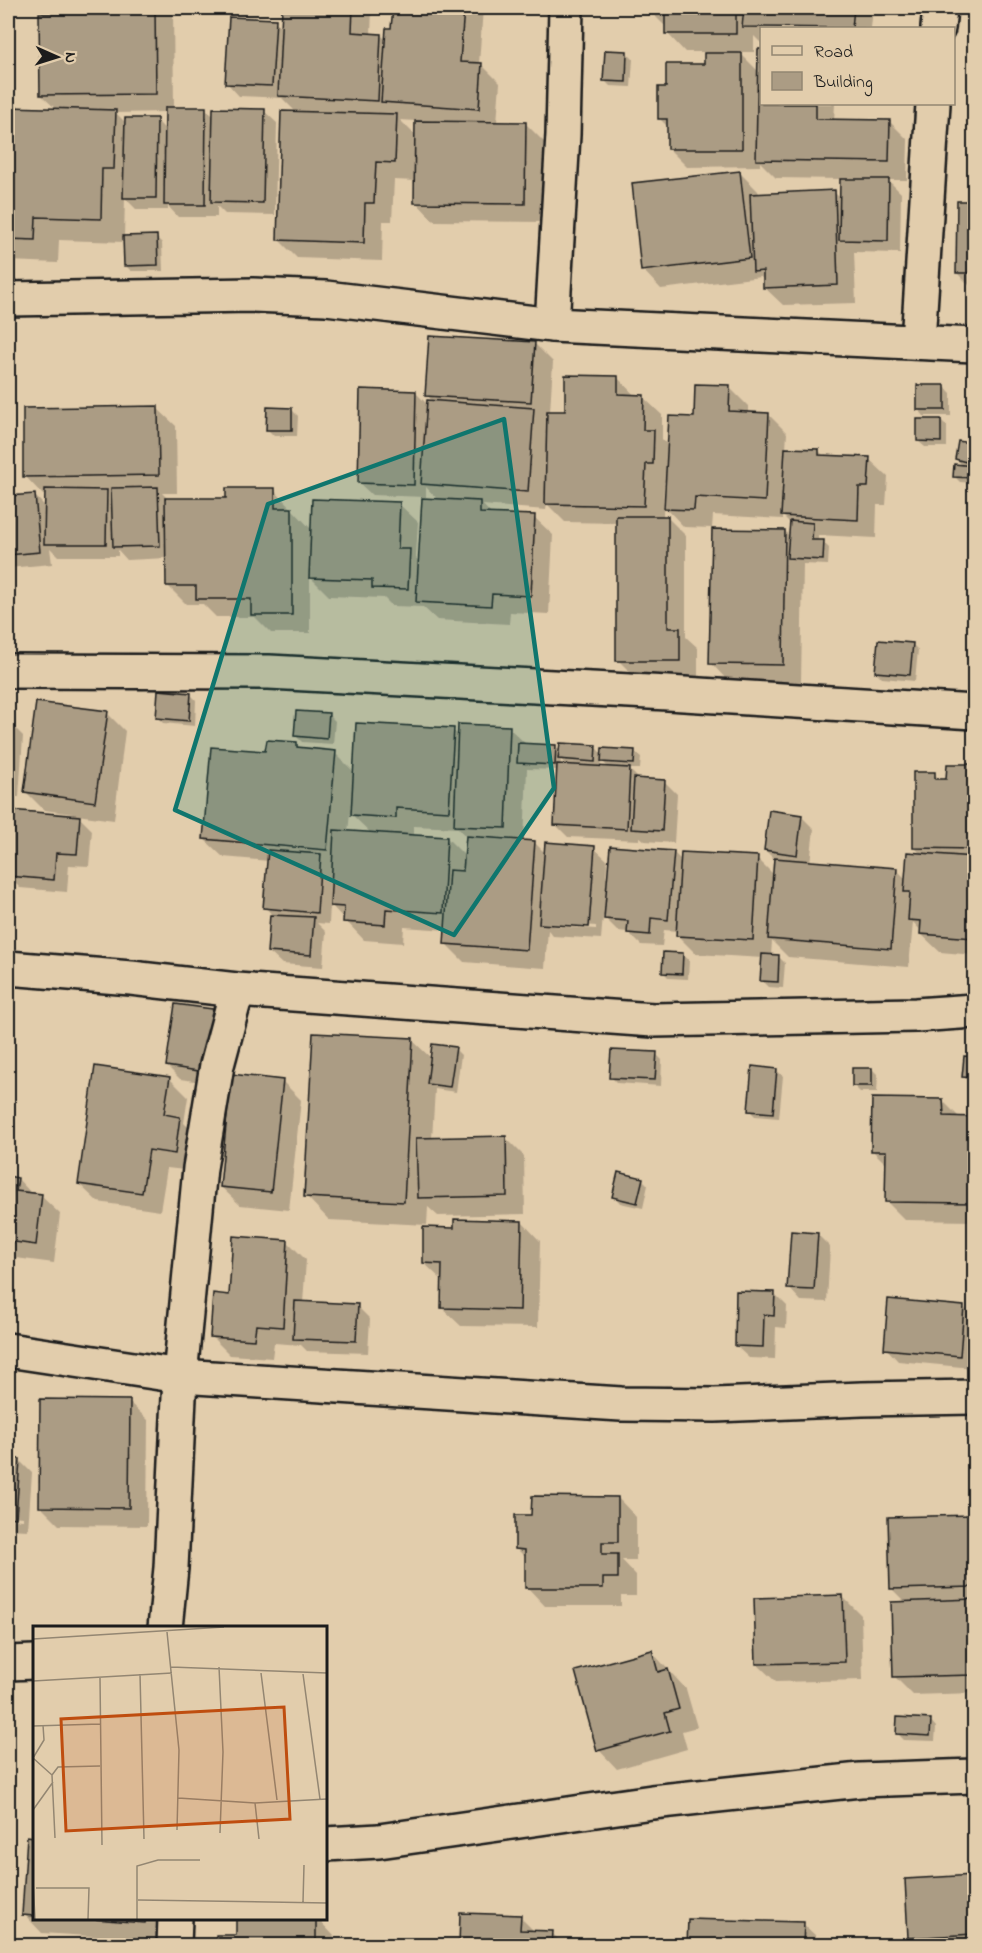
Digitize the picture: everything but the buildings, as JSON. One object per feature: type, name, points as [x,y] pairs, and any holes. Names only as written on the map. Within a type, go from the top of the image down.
[{"type":"street","points":[[552,326],[563,135],[566,8]]},
{"type":"street","points":[[938,27],[939,8]]},
{"type":"street","points":[[918,342],[933,105]]},
{"type":"street","points":[[8,299],[253,295],[326,298],[552,326],[975,345]]},
{"type":"street","points":[[8,671],[270,672],[975,712]]},
{"type":"street","points":[[8,968],[131,978],[237,990],[653,1020],[916,1015],[975,1011]]},
{"type":"street","points":[[165,1626],[171,1568],[180,1376],[200,1168],[217,1065],[237,990]]},
{"type":"street","points":[[8,1350],[180,1376],[621,1404],[715,1405],[975,1397]]},
{"type":"street","points":[[8,1663],[33,1662]]},
{"type":"street","points":[[327,1844],[380,1840],[652,1802],[837,1782],[975,1776]]},
{"type":"street","points":[[174,1946],[175,1920]]},
{"type":"highlighted area","points":[[504,419],[554,788],[454,935],[175,810],[268,504]]}]
